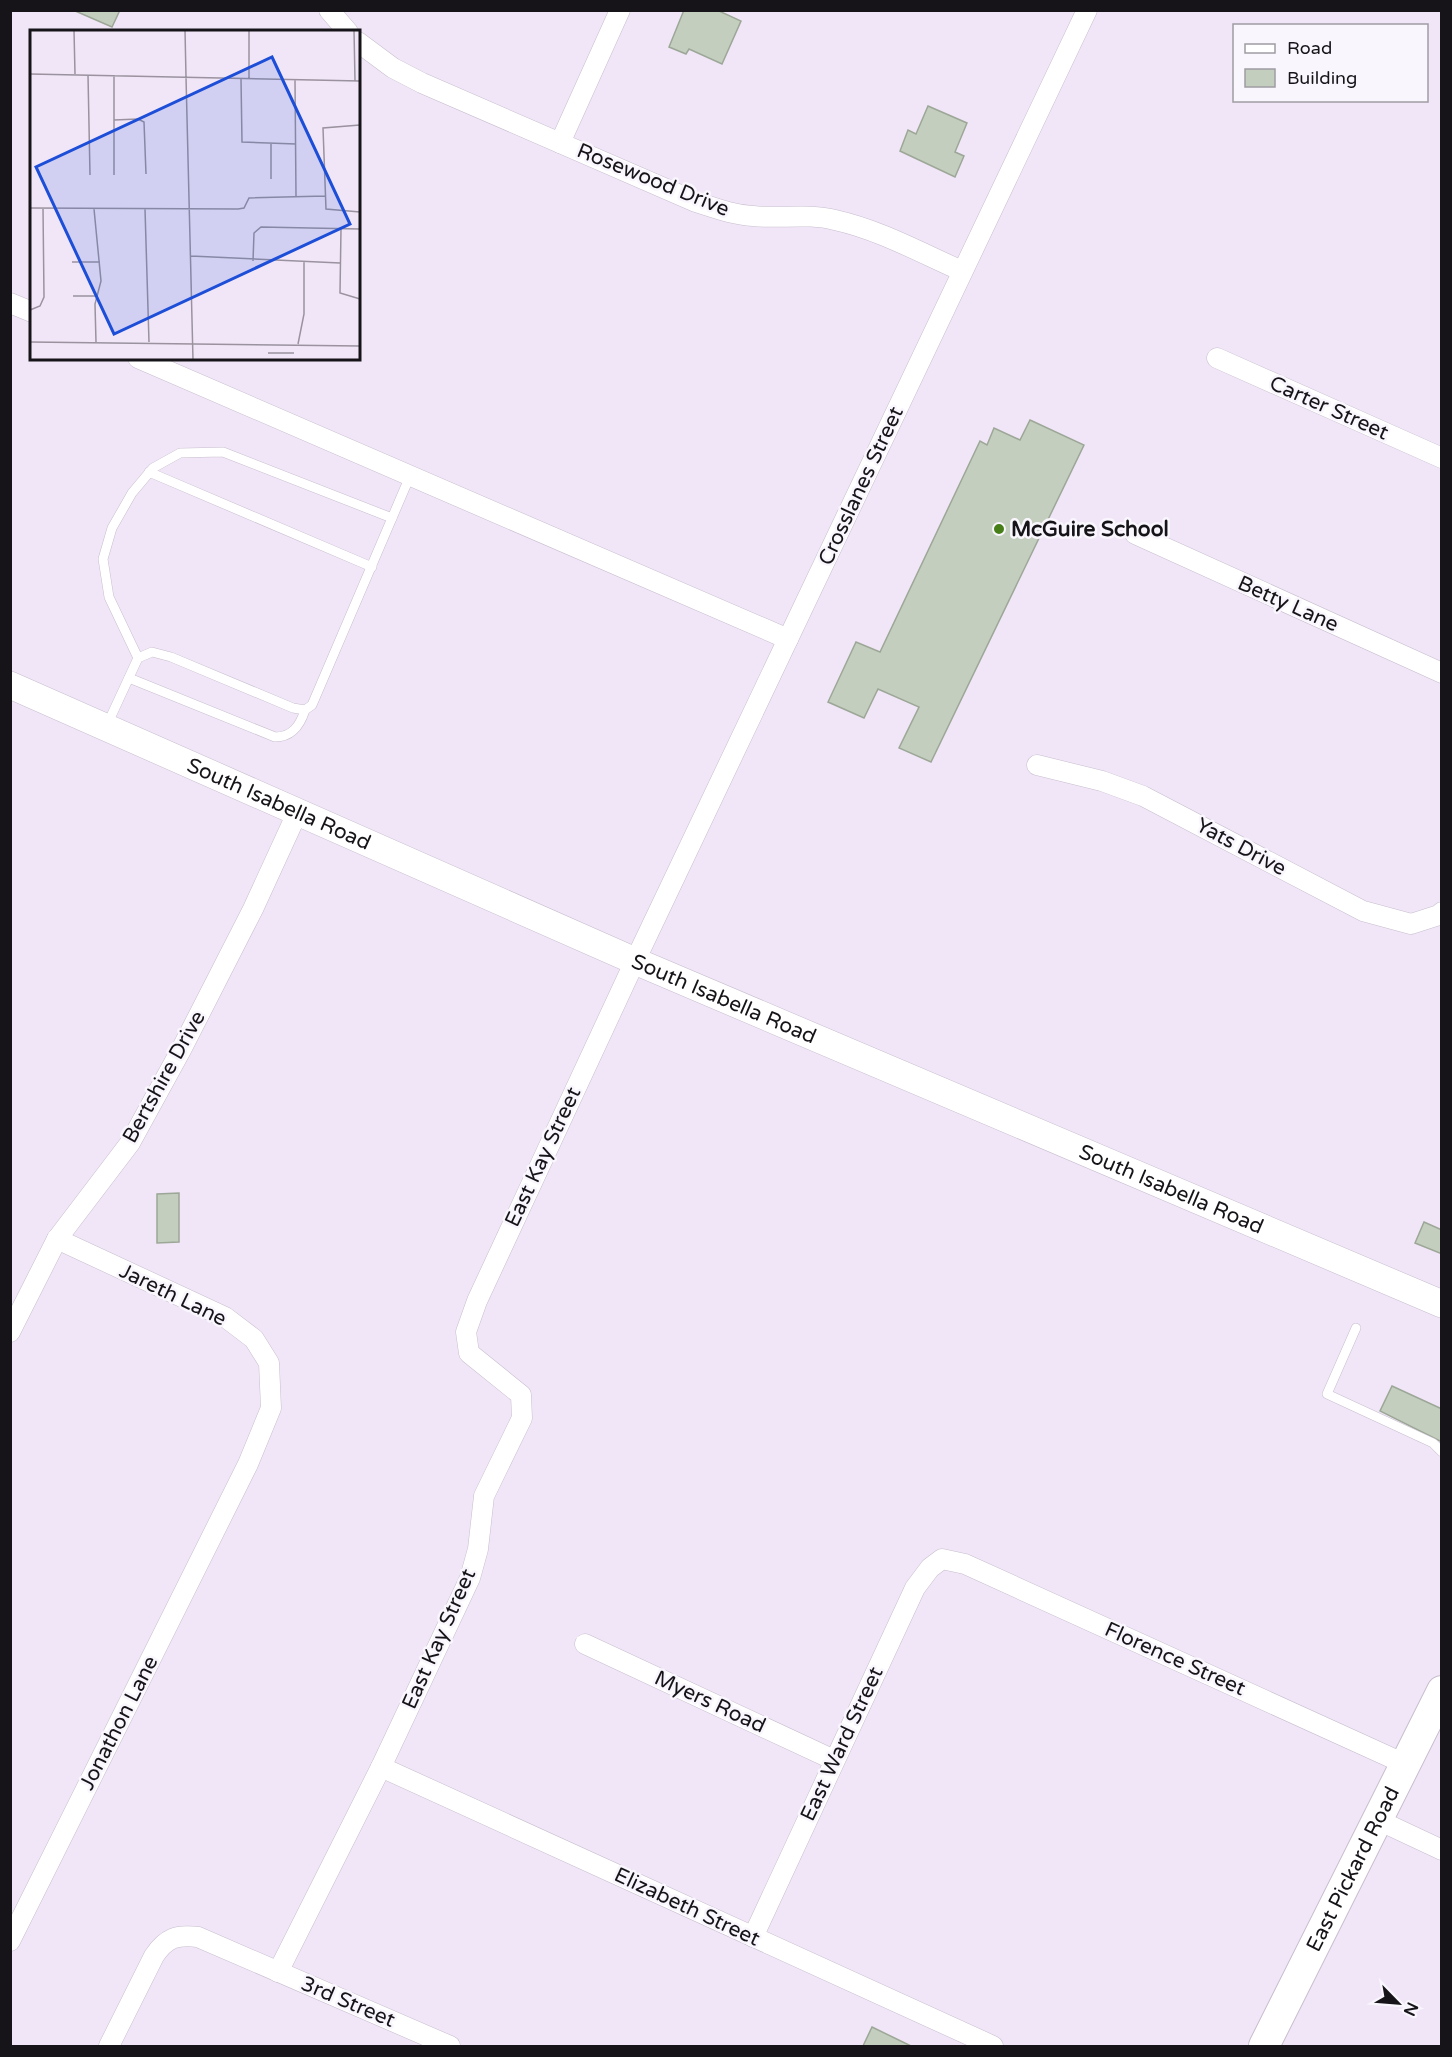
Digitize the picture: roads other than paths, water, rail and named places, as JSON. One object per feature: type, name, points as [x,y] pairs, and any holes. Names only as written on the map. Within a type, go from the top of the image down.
[{"type":"main road","name":"South Isabella Road","points":[[10,685],[635,961],[1442,1304]]},
{"type":"main road","name":"East Pickard Road","points":[[1264,2046],[1442,1690]]},
{"type":"street","points":[[329,10],[346,30]]},
{"type":"street","points":[[560,143],[620,10]]},
{"type":"street","name":"Crosslanes Street","points":[[635,961],[1087,10]]},
{"type":"street","name":"Rosewood Drive","points":[[360,43],[393,68],[422,84],[696,202],[728,213],[754,217],[834,219],[874,232],[962,272]]},
{"type":"street","points":[[10,303],[30,311]]},
{"type":"street","name":"Carter Street","points":[[1217,358],[1442,458]]},
{"type":"street","points":[[143,360],[788,639]]},
{"type":"street","name":"Betty Lane","points":[[1135,534],[1442,673]]},
{"type":"street","name":"Yats Drive","points":[[1037,765],[1102,781],[1143,796],[1363,911],[1411,924],[1442,912]]},
{"type":"street","name":"Bertshire Drive","points":[[10,1332],[57,1239],[130,1143],[253,909],[298,811]]},
{"type":"street","name":"East Kay Street","points":[[278,1972],[381,1767],[470,1578],[478,1548],[484,1496],[522,1418],[521,1395],[469,1353],[466,1332],[477,1301],[635,961]]},
{"type":"street","name":"Jareth Lane","points":[[57,1239],[225,1317],[254,1339],[269,1363],[272,1384],[271,1408],[228,1506]]},
{"type":"street","name":"Jonathon Lane","points":[[10,1941],[228,1506]]},
{"type":"street","name":"East Ward Street","points":[[753,1937],[915,1588],[930,1568],[942,1559]]},
{"type":"street","name":"Florence Street","points":[[942,1559],[965,1564],[1405,1764]]},
{"type":"street","name":"Myers Road","points":[[585,1644],[834,1760]]},
{"type":"street","name":"Elizabeth Street","points":[[381,1767],[993,2046]]},
{"type":"street","points":[[1378,1820],[1442,1850]]},
{"type":"street","points":[[109,2046],[154,1956],[163,1943],[172,1938],[183,1935],[198,1937],[278,1972]]},
{"type":"street","name":"3rd Street","points":[[278,1972],[450,2046]]},
{"type":"lane","points":[[138,658],[110,597],[103,559],[112,528],[132,493],[150,472],[180,453],[223,452],[392,518]]},
{"type":"lane","points":[[150,472],[372,567]]},
{"type":"lane","points":[[106,727],[138,658],[152,652],[171,657],[293,708],[304,710],[312,705],[410,476]]},
{"type":"lane","points":[[129,678],[275,738],[285,737],[294,730],[301,721],[304,710]]},
{"type":"lane","points":[[1356,1329],[1326,1394],[1433,1443],[1442,1452]]},
{"type":"place","name":"McGuire School","points":[[999,529]]}]
